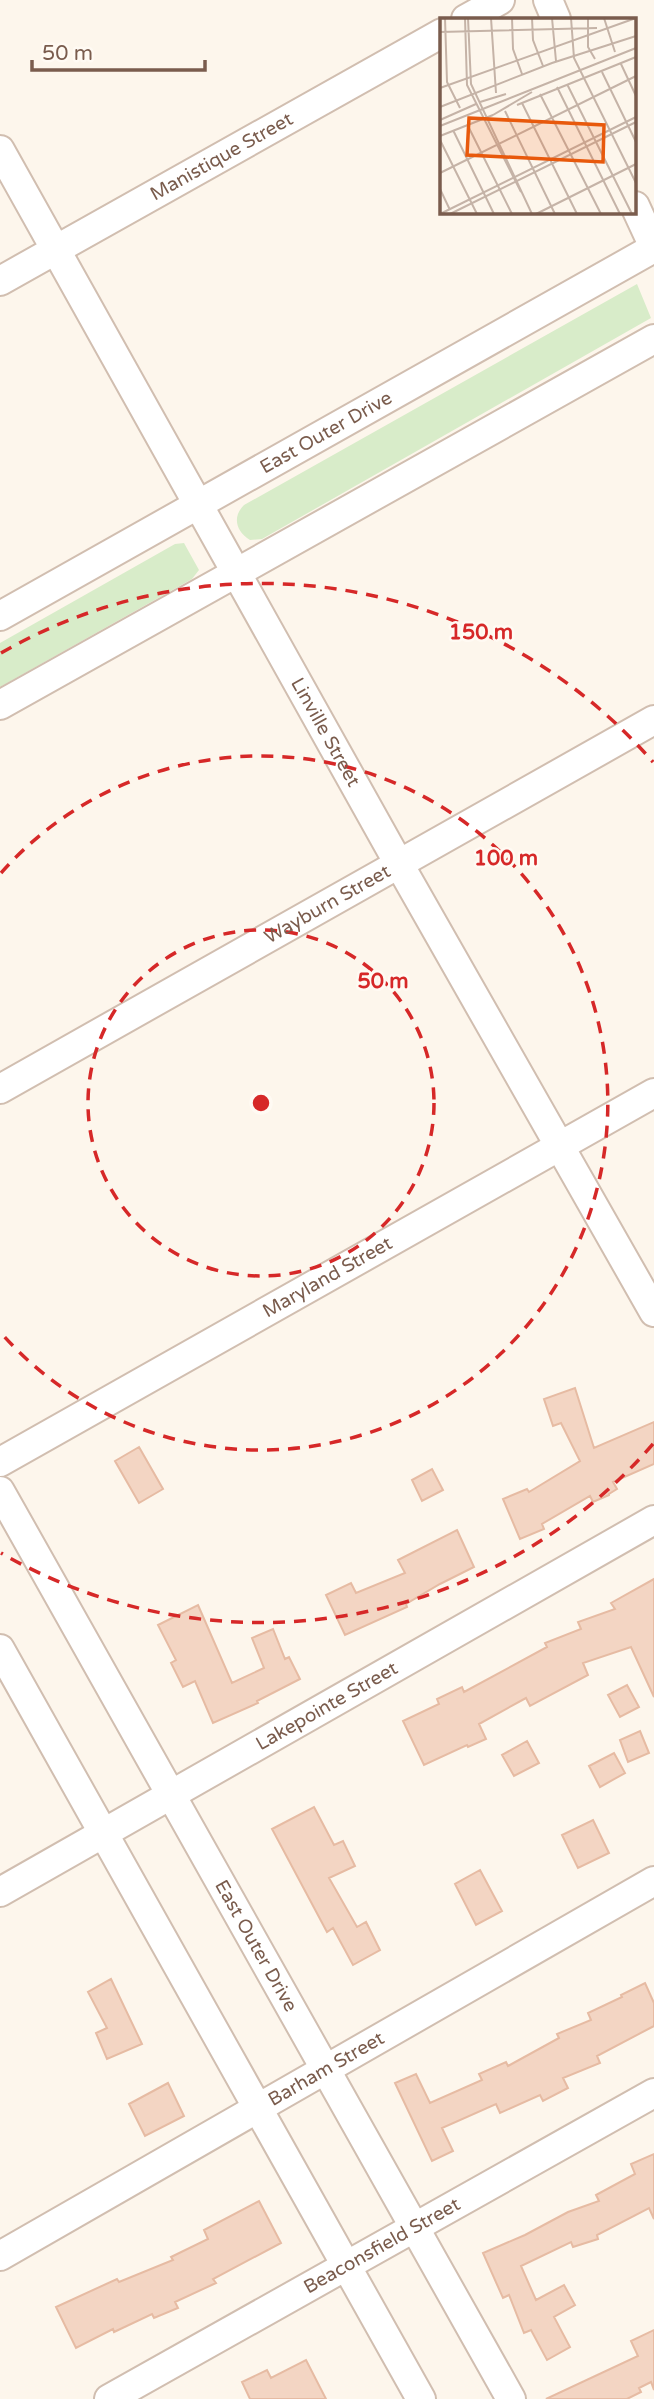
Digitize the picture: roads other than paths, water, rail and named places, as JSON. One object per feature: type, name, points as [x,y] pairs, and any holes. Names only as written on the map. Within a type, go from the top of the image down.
[{"type":"street","points":[[468,18],[500,0]]},
{"type":"street","points":[[548,0],[556,18]]},
{"type":"street","name":"Manistique Street","points":[[0,281],[440,34]]},
{"type":"street","name":"Linville Street","points":[[0,150],[235,572],[654,1312]]},
{"type":"street","points":[[636,208],[654,248]]},
{"type":"street","name":"East Outer Drive","points":[[0,616],[654,248]]},
{"type":"street","points":[[0,705],[654,339]]},
{"type":"street","name":"Wayburn Street","points":[[0,1089],[654,720]]},
{"type":"street","name":"Maryland Street","points":[[0,1462],[654,1093]]},
{"type":"street","name":"East Outer Drive","points":[[0,1491],[511,2399]]},
{"type":"street","name":"Lakepointe Street","points":[[0,1892],[654,1520]]},
{"type":"street","points":[[0,1649],[421,2399]]},
{"type":"street","name":"Barham Street","points":[[0,2256],[654,1881]]},
{"type":"street","name":"Beaconsfield Street","points":[[109,2399],[654,2093]]}]
